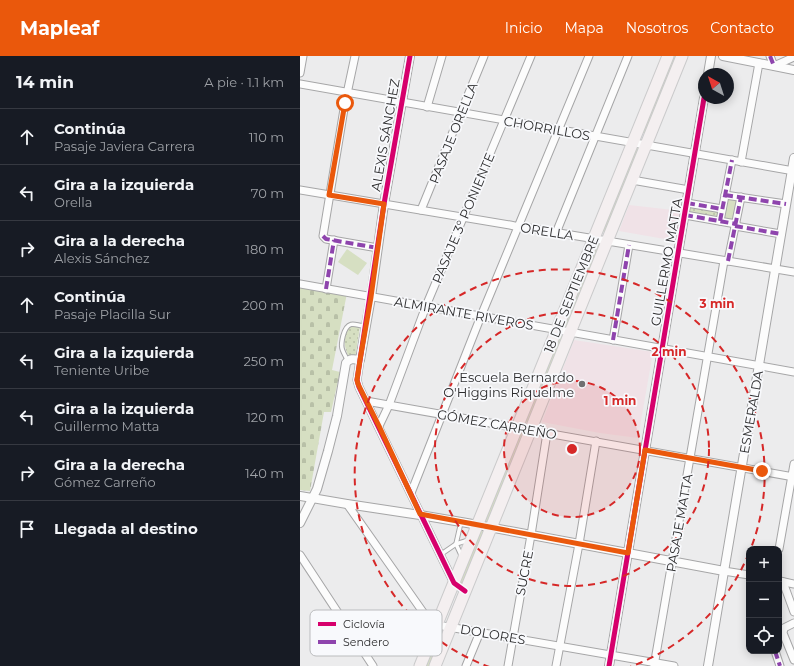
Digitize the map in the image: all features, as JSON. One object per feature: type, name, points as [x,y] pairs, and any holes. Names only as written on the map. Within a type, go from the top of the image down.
[{"type":"main road","name":"18 DE SEPTIEMBRE","points":[[442,612],[668,56]]},
{"type":"main road","name":"18 DE SEPTIEMBRE","points":[[442,649],[682,56]]},
{"type":"main road","name":"18 DE SEPTIEMBRE","points":[[420,666],[424,656]]},
{"type":"main road","name":"18 DE SEPTIEMBRE","points":[[435,666],[439,656]]},
{"type":"street","points":[[300,73],[303,56]]},
{"type":"street","points":[[355,56],[347,93],[323,236],[326,239],[378,248]]},
{"type":"street","name":"ALEXIS SÁNCHEZ","points":[[360,360],[371,297],[384,204],[410,56]]},
{"type":"street","points":[[427,107],[442,56]]},
{"type":"street","name":"PASAJE ORELLA","points":[[421,210],[462,113],[484,56]]},
{"type":"street","name":"PASAJE 3° PONIENTE","points":[[379,426],[389,405],[426,306],[531,56]]},
{"type":"street","points":[[411,493],[481,316],[589,56]]},
{"type":"street","points":[[556,233],[628,56]]},
{"type":"street","points":[[709,68],[712,56]]},
{"type":"street","points":[[723,56],[794,70]]},
{"type":"street","points":[[770,56],[774,66]]},
{"type":"street","points":[[774,66],[794,57]]},
{"type":"street","points":[[741,162],[759,63]]},
{"type":"street","name":"CHORRILLOS","points":[[300,84],[793,171]]},
{"type":"street","name":"GUILLERMO MATTA","points":[[609,666],[703,104]]},
{"type":"street","name":"ESMERALDA","points":[[708,666],[794,158]]},
{"type":"street","points":[[720,221],[732,160]]},
{"type":"street","points":[[632,180],[689,190]]},
{"type":"street","name":"ORELLA","points":[[300,190],[794,272]]},
{"type":"street","points":[[725,195],[786,204]]},
{"type":"street","name":"PASAJE MATTA","points":[[655,665],[708,357],[726,261],[742,198]]},
{"type":"street","points":[[687,203],[722,209]]},
{"type":"street","points":[[685,215],[781,234]]},
{"type":"street","points":[[326,288],[334,240]]},
{"type":"street","points":[[613,340],[629,245]]},
{"type":"street","name":"ALMIRANTE RIVEROS","points":[[300,284],[794,372]]},
{"type":"street","points":[[300,523],[317,489],[328,451],[345,366],[348,361],[353,359],[360,360],[357,380],[358,384],[454,583],[465,591]]},
{"type":"street","name":"GÓMEZ CARREÑO","points":[[366,401],[793,476]]},
{"type":"street","name":"SUCRE","points":[[508,666],[547,433]]},
{"type":"street","points":[[556,666],[596,442]]},
{"type":"street","points":[[780,546],[794,464]]},
{"type":"street","points":[[300,496],[477,524],[672,562],[746,575]]},
{"type":"street","name":"DOLORES","points":[[347,504],[422,610]]},
{"type":"street","points":[[300,555],[336,610]]},
{"type":"street","points":[[782,581],[794,584]]},
{"type":"street","points":[[781,582],[794,612]]},
{"type":"street","points":[[794,623],[784,628],[783,633],[794,660]]},
{"type":"street","name":"DOLORES","points":[[442,625],[610,655],[655,665],[674,666]]},
{"type":"street","points":[[466,666],[480,632]]},
{"type":"street","points":[[776,654],[780,666]]},
{"type":"street","points":[[366,656],[373,666]]},
{"type":"lane","points":[[348,361],[341,345],[345,329],[351,324],[366,327]]},
{"type":"lane","points":[[461,522],[456,544],[463,560]]},
{"type":"lane","points":[[440,554],[456,544],[472,539]]},
{"type":"shaded area","points":[[629,205],[682,211],[676,241],[619,231]]},
{"type":"shaded area","points":[[574,340],[653,352],[638,438],[600,433],[542,422]]},
{"type":"green space","points":[[671,56],[678,56],[647,134],[639,132]]},
{"type":"green space","points":[[634,147],[642,148],[607,232],[600,231]]},
{"type":"green space","points":[[727,197],[738,200],[733,222],[722,220]]},
{"type":"green space","points":[[689,207],[718,211],[717,219],[689,215]]},
{"type":"green space","points":[[596,243],[602,244],[567,331],[560,329]]},
{"type":"green space","points":[[347,249],[367,263],[358,275],[338,262]]},
{"type":"green space","points":[[300,286],[347,293],[332,370],[340,372],[331,412],[324,412],[310,491],[300,490]]},
{"type":"green space","points":[[351,325],[360,326],[355,359],[350,359],[344,341],[346,333]]},
{"type":"green space","points":[[557,335],[565,336],[530,424],[523,421]]},
{"type":"green space","points":[[518,431],[525,433],[488,524],[482,523]]},
{"type":"green space","points":[[479,529],[486,531],[464,585],[457,582]]},
{"type":"green space","points":[[428,656],[435,656],[431,666],[424,666]]},
{"type":"marked path","points":[[770,56],[774,66]]},
{"type":"marked path","points":[[720,221],[732,160]]},
{"type":"marked path","points":[[725,195],[786,204]]},
{"type":"marked path","points":[[728,261],[741,197]]},
{"type":"marked path","points":[[687,203],[722,209]]},
{"type":"marked path","points":[[685,215],[736,224]]},
{"type":"marked path","points":[[735,226],[781,234]]},
{"type":"marked path","points":[[323,236],[326,239],[378,248]]},
{"type":"marked path","points":[[326,289],[334,240]]},
{"type":"marked path","points":[[613,340],[629,245]]},
{"type":"marked path","points":[[776,654],[780,666]]},
{"type":"cycle path","points":[[410,56],[384,204],[357,380],[359,387],[454,583],[465,591]]},
{"type":"cycle path","points":[[609,666],[703,104]]},
{"type":"place","name":"Escuela Bernardo O'Higgins Riquelme","points":[[582,384]]},
{"type":"route","points":[[345,103],[329,195],[384,204],[371,297],[357,380],[420,514],[628,553],[645,450],[762,471]]}]
